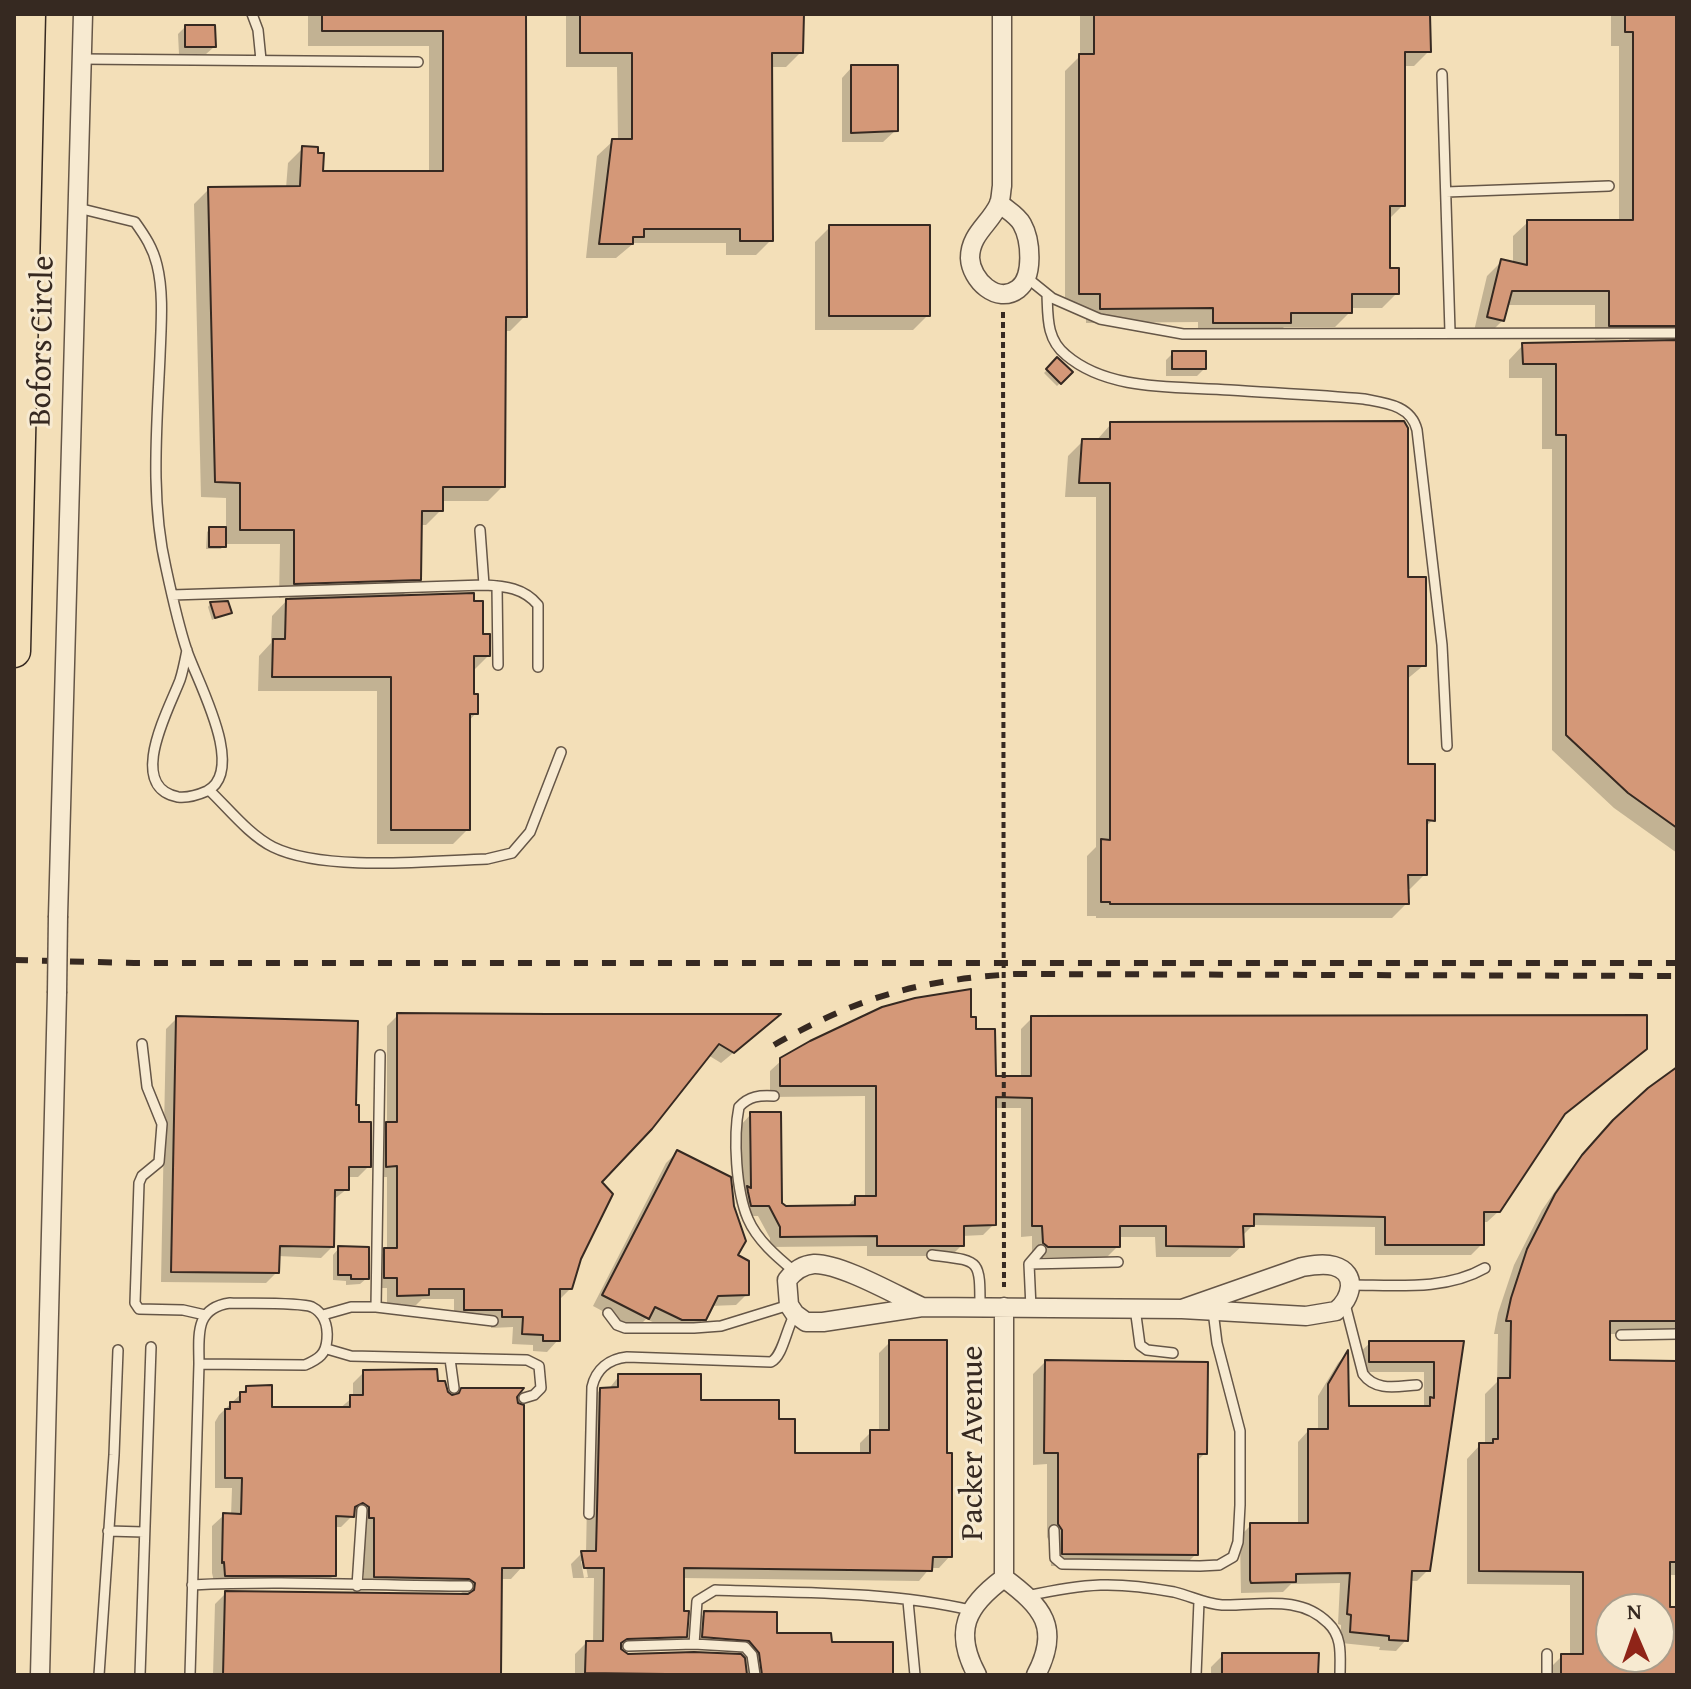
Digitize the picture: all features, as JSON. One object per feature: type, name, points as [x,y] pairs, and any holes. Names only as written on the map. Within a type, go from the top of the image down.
[{"type":"highway","points":[[14,651],[29,14]]},
{"type":"street","name":"Bofors Circle","points":[[40,1675],[83,14]]},
{"type":"street","points":[[999,203],[1021,222],[1029,266],[1026,277],[1016,291],[1003,294],[980,284],[970,258],[976,235],[999,203],[1002,186],[1002,14]]},
{"type":"street","name":"Packer Avenue","points":[[794,1271],[813,1264],[826,1265],[922,1307]]},
{"type":"street","name":"Packer Avenue","points":[[1182,1309],[1302,1267],[1320,1264],[1336,1266],[1346,1273],[1350,1285]]},
{"type":"street","points":[[792,1310],[787,1280],[794,1271]]},
{"type":"street","points":[[1345,1304],[1350,1285]]},
{"type":"street","name":"Packer Avenue","points":[[792,1310],[806,1322],[823,1322],[922,1307],[1182,1309],[1306,1316],[1336,1311],[1345,1304]]},
{"type":"street","name":"Packer Avenue","points":[[1004,1307],[1004,1578]]},
{"type":"street","name":"Packer Avenue","points":[[1004,1578],[1027,1596],[1044,1616],[1049,1634],[1045,1657],[1036,1675]]},
{"type":"street","name":"Packer Avenue","points":[[970,1610],[984,1593],[1004,1578]]},
{"type":"street","points":[[970,1610],[964,1635],[969,1661],[977,1675]]},
{"type":"lane","points":[[252,14],[258,30],[261,60]]},
{"type":"lane","points":[[81,59],[418,62]]},
{"type":"lane","points":[[1442,74],[1450,332]]},
{"type":"lane","points":[[1446,192],[1609,186]]},
{"type":"lane","points":[[77,208],[135,222],[151,245],[158,268],[161,314],[156,496],[161,546],[187,650],[217,726],[221,746],[222,771],[214,787],[195,796],[180,797],[171,794],[157,782],[153,768],[155,741],[180,679],[187,650]]},
{"type":"lane","points":[[1026,277],[1047,294],[1100,319],[1183,334],[1677,333]]},
{"type":"lane","points":[[1047,294],[1048,325],[1058,347],[1067,357],[1098,373],[1147,384],[1364,399],[1398,407],[1410,415],[1417,430],[1442,645],[1447,746]]},
{"type":"lane","points":[[480,530],[484,585]]},
{"type":"lane","points":[[172,595],[305,588],[497,586],[521,591],[538,605],[538,667]]},
{"type":"lane","points":[[497,586],[498,665]]},
{"type":"lane","points":[[209,790],[262,840],[293,854],[333,862],[487,859],[512,853],[530,832],[561,752]]},
{"type":"lane","points":[[142,1044],[147,1087],[162,1124],[159,1162],[142,1176],[139,1183],[135,1303],[139,1309],[183,1310],[205,1315]]},
{"type":"lane","points":[[376,1307],[380,1055]]},
{"type":"lane","points":[[774,1096],[759,1095],[745,1100],[739,1107],[738,1170],[748,1221],[760,1238],[794,1271]]},
{"type":"lane","points":[[1031,1308],[1029,1264],[1041,1250]]},
{"type":"lane","points":[[932,1255],[970,1260],[977,1266],[980,1307]]},
{"type":"lane","points":[[1029,1264],[1118,1262]]},
{"type":"lane","points":[[1350,1285],[1414,1286],[1471,1276],[1485,1268]]},
{"type":"lane","points":[[190,1675],[200,1327],[205,1315],[217,1305],[230,1303],[310,1306],[323,1315],[328,1330],[327,1349],[319,1359],[305,1365],[199,1364]]},
{"type":"lane","points":[[1345,1304],[1363,1374],[1369,1383],[1378,1386],[1417,1385]]},
{"type":"lane","points":[[323,1315],[351,1307],[376,1307],[493,1321]]},
{"type":"lane","points":[[1135,1308],[1140,1345],[1147,1350],[1173,1353]]},
{"type":"lane","points":[[589,1514],[592,1387],[599,1370],[615,1358],[627,1357],[771,1362],[781,1353],[792,1310],[721,1326],[694,1328],[625,1328],[617,1325],[608,1313]]},
{"type":"lane","points":[[1054,1530],[1055,1558],[1062,1564],[1200,1566],[1219,1565],[1233,1557],[1238,1542],[1240,1431],[1217,1343],[1213,1311]]},
{"type":"lane","points":[[1621,1335],[1677,1334]]},
{"type":"lane","points":[[140,1675],[151,1347]]},
{"type":"lane","points":[[327,1349],[351,1356],[527,1360],[539,1366],[541,1388],[534,1395],[524,1398]]},
{"type":"lane","points":[[99,1675],[118,1350]]},
{"type":"lane","points":[[450,1359],[454,1388]]},
{"type":"lane","points":[[357,1586],[362,1510]]},
{"type":"lane","points":[[108,1531],[144,1532]]},
{"type":"lane","points":[[192,1585],[261,1581],[357,1586],[468,1586]]},
{"type":"lane","points":[[1027,1596],[1070,1586],[1103,1583],[1180,1593],[1221,1605],[1271,1602],[1310,1610],[1327,1622],[1339,1636],[1340,1675]]},
{"type":"lane","points":[[694,1644],[697,1601],[715,1590],[852,1596],[970,1610]]},
{"type":"lane","points":[[908,1601],[915,1675]]},
{"type":"lane","points":[[1196,1675],[1199,1601]]},
{"type":"lane","points":[[628,1646],[694,1644],[745,1647],[752,1655],[755,1675]]},
{"type":"lane","points":[[1547,1654],[1547,1675]]},
{"type":"path","points":[[1003,294],[1004,1307]]},
{"type":"building","points":[[322,14],[526,14],[527,317],[506,317],[505,487],[443,487],[443,511],[422,511],[421,580],[294,584],[294,530],[240,530],[240,483],[215,482],[208,187],[300,186],[302,146],[318,147],[318,153],[324,153],[323,171],[443,171],[443,31],[322,31]]},
{"type":"building","points":[[580,14],[804,14],[803,53],[772,53],[773,241],[740,241],[740,229],[644,229],[644,237],[633,237],[633,244],[599,244],[612,139],[632,139],[632,53],[580,53]]},
{"type":"building","points":[[1094,14],[1430,14],[1431,52],[1405,52],[1405,206],[1390,206],[1390,268],[1399,268],[1399,294],[1352,294],[1352,313],[1291,313],[1291,323],[1213,323],[1213,308],[1100,309],[1100,294],[1079,294],[1079,54],[1094,54]]},
{"type":"building","points":[[1625,14],[1677,14],[1677,326],[1609,326],[1609,291],[1512,291],[1504,321],[1487,317],[1501,259],[1527,265],[1527,220],[1633,220],[1633,32],[1625,32]]},
{"type":"building","points":[[185,25],[215,25],[216,47],[185,47]]},
{"type":"building","points":[[851,65],[898,65],[898,131],[851,133]]},
{"type":"building","points":[[829,225],[930,225],[930,316],[829,316]]},
{"type":"building","points":[[1677,340],[1677,828],[1628,793],[1566,735],[1566,435],[1556,435],[1556,364],[1523,364],[1522,343]]},
{"type":"building","points":[[1172,351],[1206,351],[1206,369],[1172,369]]},
{"type":"building","points":[[1057,357],[1073,372],[1061,384],[1046,369]]},
{"type":"building","points":[[1404,421],[1408,428],[1408,577],[1426,577],[1426,666],[1408,666],[1408,764],[1435,764],[1435,821],[1427,820],[1427,875],[1408,875],[1409,904],[1101,902],[1101,839],[1110,840],[1110,483],[1079,483],[1082,439],[1110,439],[1110,422]]},
{"type":"building","points":[[209,527],[226,527],[226,547],[209,547]]},
{"type":"building","points":[[474,593],[474,601],[483,601],[483,634],[490,634],[490,656],[474,656],[474,694],[478,694],[478,714],[470,714],[470,830],[391,830],[391,677],[272,677],[273,639],[285,639],[286,599]]},
{"type":"building","points":[[228,601],[232,613],[215,618],[210,602]]},
{"type":"building","points":[[971,989],[971,1017],[976,1017],[976,1029],[995,1029],[996,1076],[1031,1076],[1031,1016],[1647,1015],[1647,1049],[1565,1114],[1500,1212],[1484,1212],[1484,1245],[1385,1245],[1385,1217],[1254,1214],[1254,1226],[1243,1226],[1244,1247],[1166,1246],[1166,1226],[1120,1226],[1120,1247],[1048,1247],[1043,1243],[1042,1226],[1032,1226],[1032,1098],[996,1097],[996,1225],[964,1226],[964,1246],[877,1246],[877,1236],[780,1237],[780,1227],[769,1206],[751,1206],[747,1186],[751,1188],[750,1112],[781,1112],[782,1203],[786,1206],[855,1205],[855,1196],[876,1196],[876,1086],[780,1086],[780,1058],[882,1007]]},
{"type":"building","points":[[397,1013],[781,1014],[734,1053],[719,1044],[652,1129],[602,1182],[613,1194],[581,1259],[572,1289],[560,1289],[560,1341],[543,1341],[543,1335],[522,1334],[523,1317],[502,1317],[502,1310],[464,1310],[464,1289],[429,1289],[429,1295],[397,1296],[397,1278],[384,1278],[384,1248],[397,1248],[397,1166],[386,1167],[386,1122],[397,1122]]},
{"type":"building","points":[[176,1016],[358,1021],[356,1105],[359,1105],[359,1122],[371,1122],[371,1167],[349,1167],[349,1190],[335,1190],[334,1247],[280,1246],[279,1273],[171,1272]]},
{"type":"building","points":[[1677,1067],[1677,1321],[1610,1321],[1610,1360],[1677,1361],[1677,1562],[1670,1562],[1670,1593],[1595,1593],[1595,1673],[1675,1673],[1677,1607],[1677,1675],[1561,1675],[1561,1654],[1583,1654],[1583,1572],[1479,1571],[1479,1443],[1493,1443],[1493,1439],[1498,1439],[1498,1378],[1510,1378],[1511,1321],[1506,1321],[1511,1298],[1527,1249],[1555,1194],[1582,1155],[1613,1120]]},
{"type":"building","points":[[677,1150],[731,1177],[734,1206],[746,1241],[738,1255],[749,1261],[749,1295],[718,1296],[706,1320],[682,1320],[655,1307],[649,1319],[602,1295]]},
{"type":"building","points":[[338,1246],[369,1247],[369,1279],[338,1275]]},
{"type":"building","points":[[889,1340],[947,1340],[947,1453],[952,1453],[952,1557],[933,1557],[932,1571],[684,1568],[684,1611],[689,1611],[687,1637],[627,1639],[621,1643],[621,1649],[628,1654],[741,1654],[745,1658],[747,1675],[585,1673],[586,1641],[603,1641],[604,1568],[584,1568],[581,1551],[596,1551],[600,1388],[618,1387],[618,1374],[701,1374],[701,1400],[779,1400],[779,1419],[795,1419],[795,1453],[870,1453],[870,1430],[889,1430]]},
{"type":"building","points":[[1369,1341],[1464,1341],[1430,1571],[1412,1571],[1408,1641],[1350,1632],[1351,1615],[1347,1614],[1350,1573],[1296,1574],[1296,1582],[1251,1583],[1250,1580],[1250,1523],[1308,1523],[1308,1429],[1328,1429],[1328,1384],[1348,1350],[1349,1406],[1430,1406],[1430,1397],[1434,1398],[1434,1362],[1369,1362]]},
{"type":"building","points":[[1045,1360],[1208,1362],[1207,1454],[1198,1454],[1198,1555],[1062,1554],[1062,1530],[1058,1524],[1058,1453],[1044,1453]]},
{"type":"building","points":[[437,1369],[438,1381],[445,1381],[452,1395],[459,1393],[461,1388],[524,1388],[517,1397],[518,1403],[524,1405],[524,1568],[502,1568],[501,1675],[223,1675],[225,1591],[468,1594],[474,1590],[475,1583],[469,1579],[374,1577],[374,1518],[369,1518],[369,1507],[363,1503],[355,1507],[354,1517],[336,1516],[336,1576],[225,1576],[222,1563],[223,1513],[241,1514],[242,1478],[225,1478],[225,1409],[230,1409],[230,1402],[240,1402],[240,1392],[246,1392],[246,1386],[272,1385],[272,1407],[350,1407],[350,1395],[363,1395],[363,1370]]},
{"type":"building","points":[[704,1611],[777,1612],[777,1633],[831,1633],[832,1642],[893,1642],[893,1675],[762,1675],[759,1653],[749,1641],[702,1637]]},
{"type":"building","points":[[1222,1653],[1319,1653],[1318,1675],[1222,1675]]},
{"type":"railway","points":[[14,960],[134,963],[1677,963]]},
{"type":"railway","points":[[774,1045],[834,1014],[890,994],[949,981],[1015,974],[1677,976]]}]
